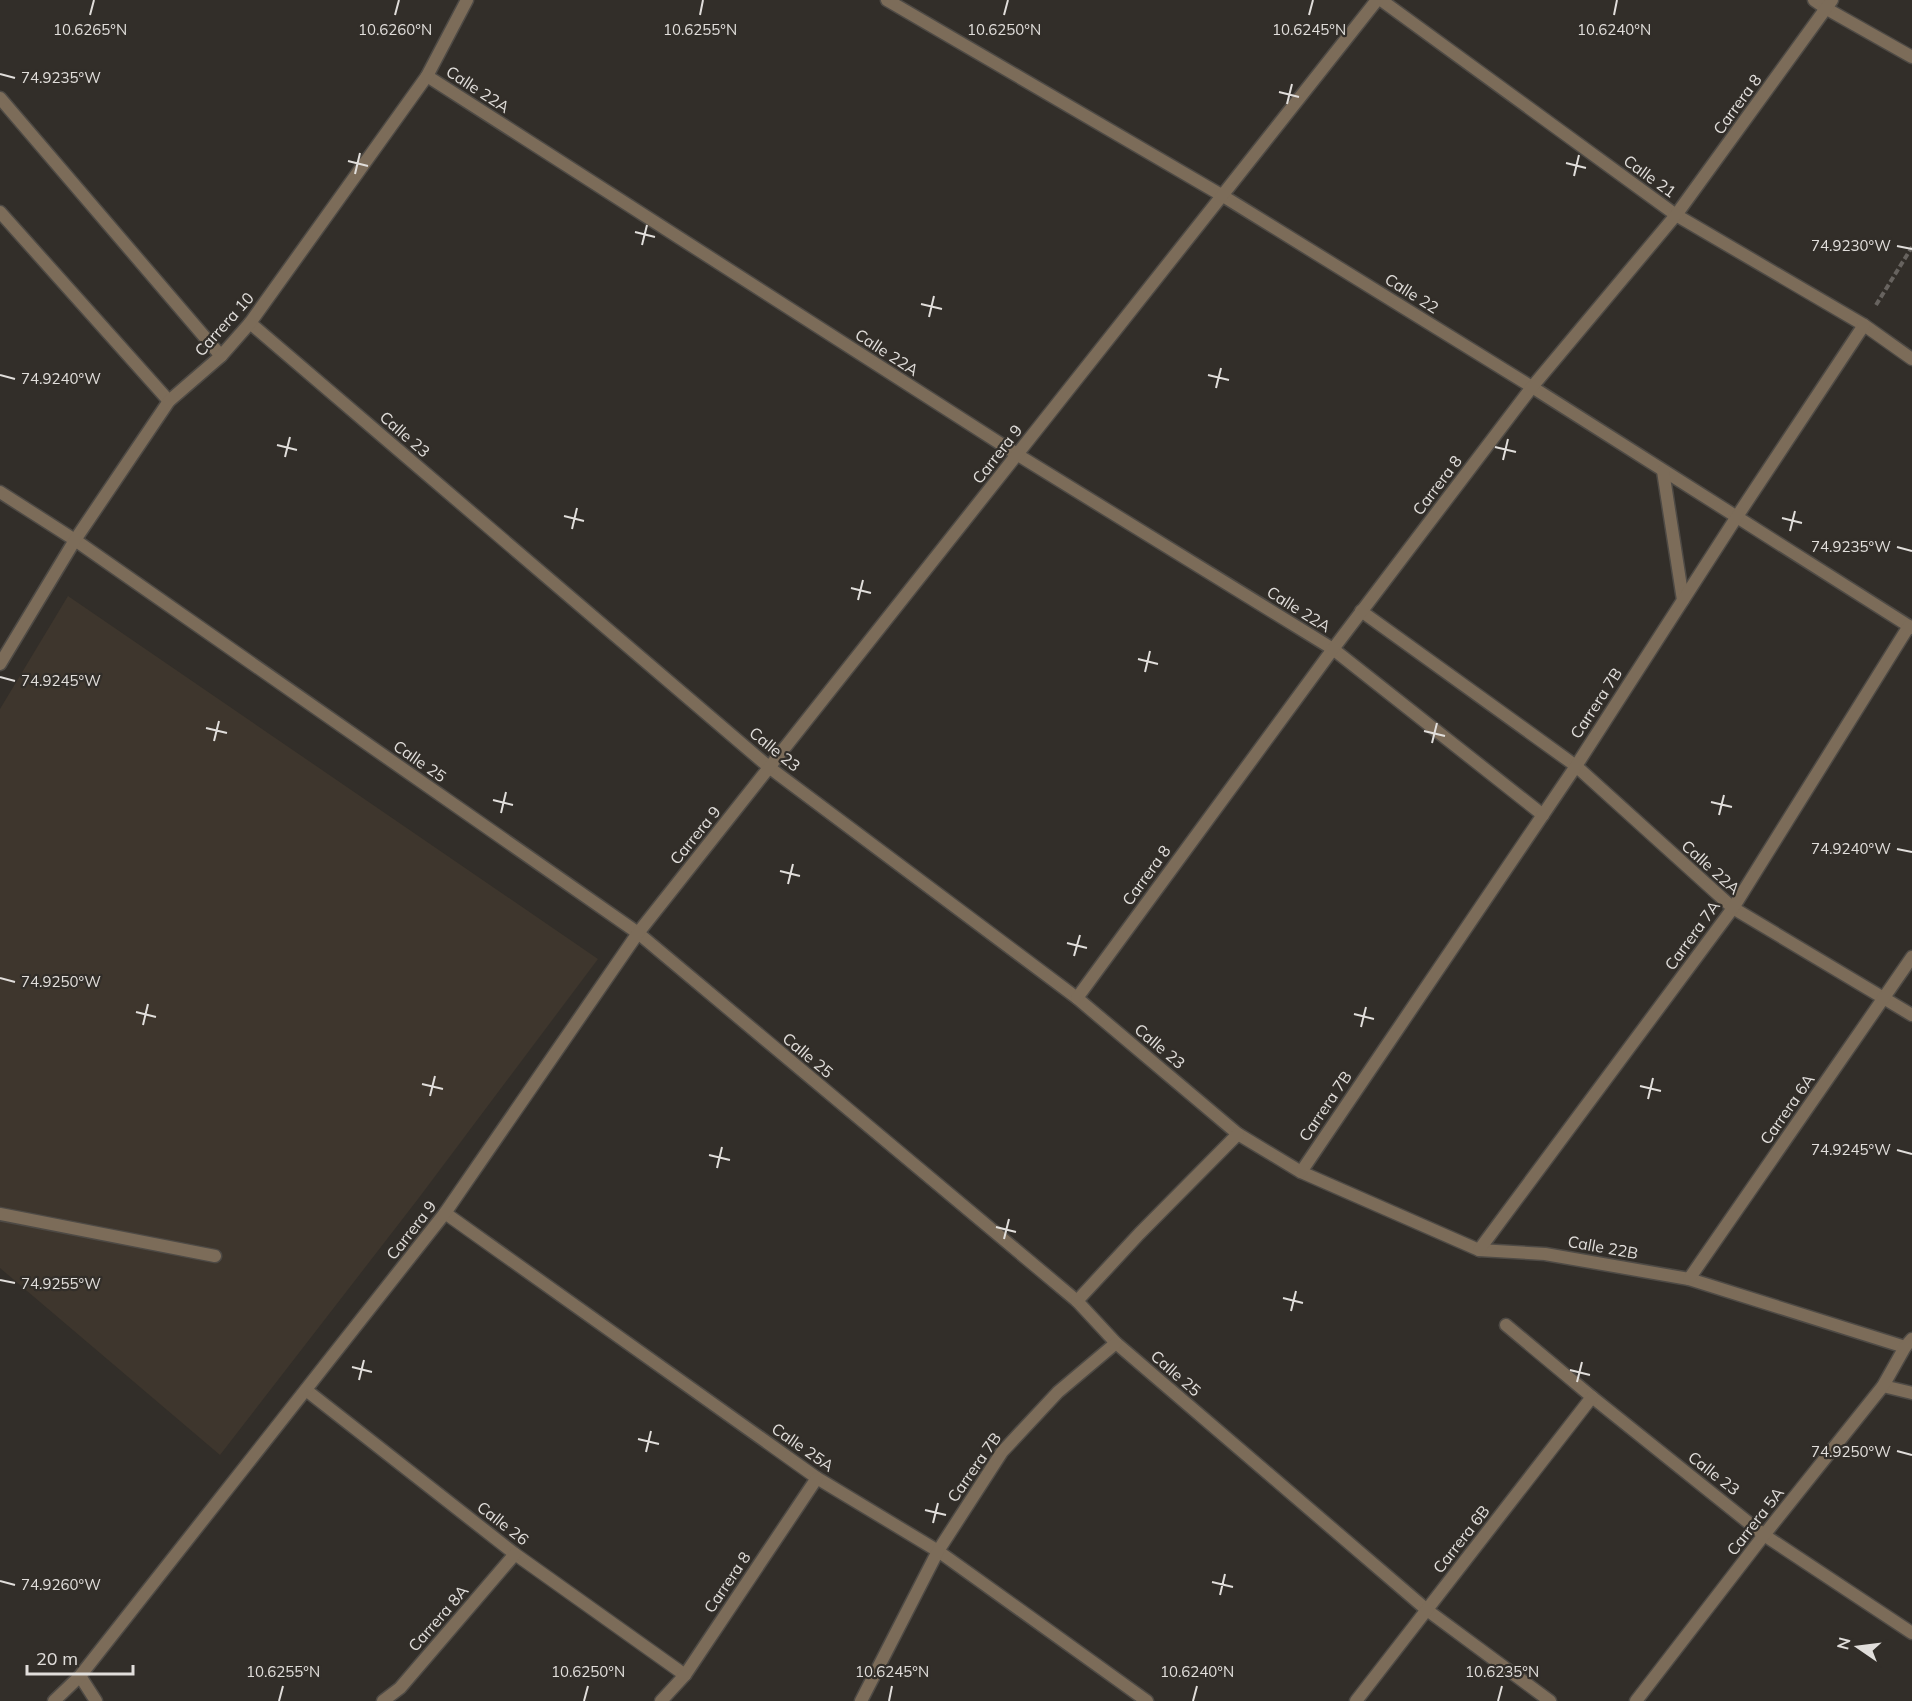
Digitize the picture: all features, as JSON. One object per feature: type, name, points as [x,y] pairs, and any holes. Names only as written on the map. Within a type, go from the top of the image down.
[{"type":"street","name":"Carrera 10","points":[[0,664],[75,540],[169,401],[221,356],[250,323],[427,76],[467,0]]},
{"type":"street","name":"Calle 22","points":[[887,0],[1223,196],[1533,387],[1910,627]]},
{"type":"street","name":"Carrera 9","points":[[54,1701],[80,1676],[445,1214],[638,933],[1379,0]]},
{"type":"street","name":"Calle 21","points":[[1379,0],[1676,215],[1864,326],[1912,359]]},
{"type":"street","points":[[1814,0],[1829,5],[1912,57]]},
{"type":"street","name":"Carrera 8","points":[[1077,998],[1361,611],[1533,387],[1676,215],[1829,5]]},
{"type":"street","name":"Calle 22A","points":[[427,76],[1018,455],[1333,649],[1543,815]]},
{"type":"street","points":[[0,98],[221,356]]},
{"type":"street","points":[[0,212],[169,401]]},
{"type":"street","name":"Calle 23","points":[[250,323],[770,768],[1077,998],[1238,1134],[1301,1172]]},
{"type":"street","name":"Carrera 7B","points":[[1301,1172],[1576,766],[1736,518],[1864,326]]},
{"type":"street","points":[[1663,471],[1683,600]]},
{"type":"street","name":"Calle 25","points":[[0,492],[75,540],[638,933],[1077,1301],[1116,1343],[1427,1610],[1550,1701]]},
{"type":"street","name":"Calle 22A","points":[[1361,611],[1576,766],[1733,908],[1912,1015]]},
{"type":"street","name":"Carrera 7A","points":[[1479,1250],[1733,908],[1910,627]]},
{"type":"street","name":"Carrera 6A","points":[[1689,1279],[1912,957]]},
{"type":"street","points":[[1077,1301],[1138,1234],[1238,1134]]},
{"type":"street","name":"Calle 22B","points":[[1301,1172],[1479,1250],[1545,1254],[1689,1279],[1908,1343]]},
{"type":"street","points":[[0,1214],[215,1256]]},
{"type":"street","name":"Calle 25A","points":[[445,1214],[818,1478],[938,1551],[1147,1701]]},
{"type":"street","name":"Calle 23","points":[[1506,1325],[1592,1398],[1764,1534],[1912,1634]]},
{"type":"street","name":"Carrera 7B","points":[[861,1701],[938,1551],[1002,1452],[1058,1392],[1116,1343]]},
{"type":"street","name":"Carrera 5A","points":[[1636,1701],[1764,1534],[1883,1386],[1908,1343]]},
{"type":"street","points":[[1883,1386],[1912,1393]]},
{"type":"street","name":"Calle 26","points":[[306,1390],[515,1554],[685,1675]]},
{"type":"street","name":"Carrera 6B","points":[[1356,1701],[1592,1398]]},
{"type":"street","name":"Carrera 8","points":[[661,1701],[685,1675],[818,1478]]},
{"type":"street","name":"Carrera 8A","points":[[383,1701],[399,1688],[515,1554]]},
{"type":"street","points":[[80,1676],[96,1701]]},
{"type":"path","points":[[1864,326],[1912,247]]},
{"type":"shaded area","points":[[68,596],[598,959],[418,1199],[220,1455],[0,1268],[0,709]]}]
